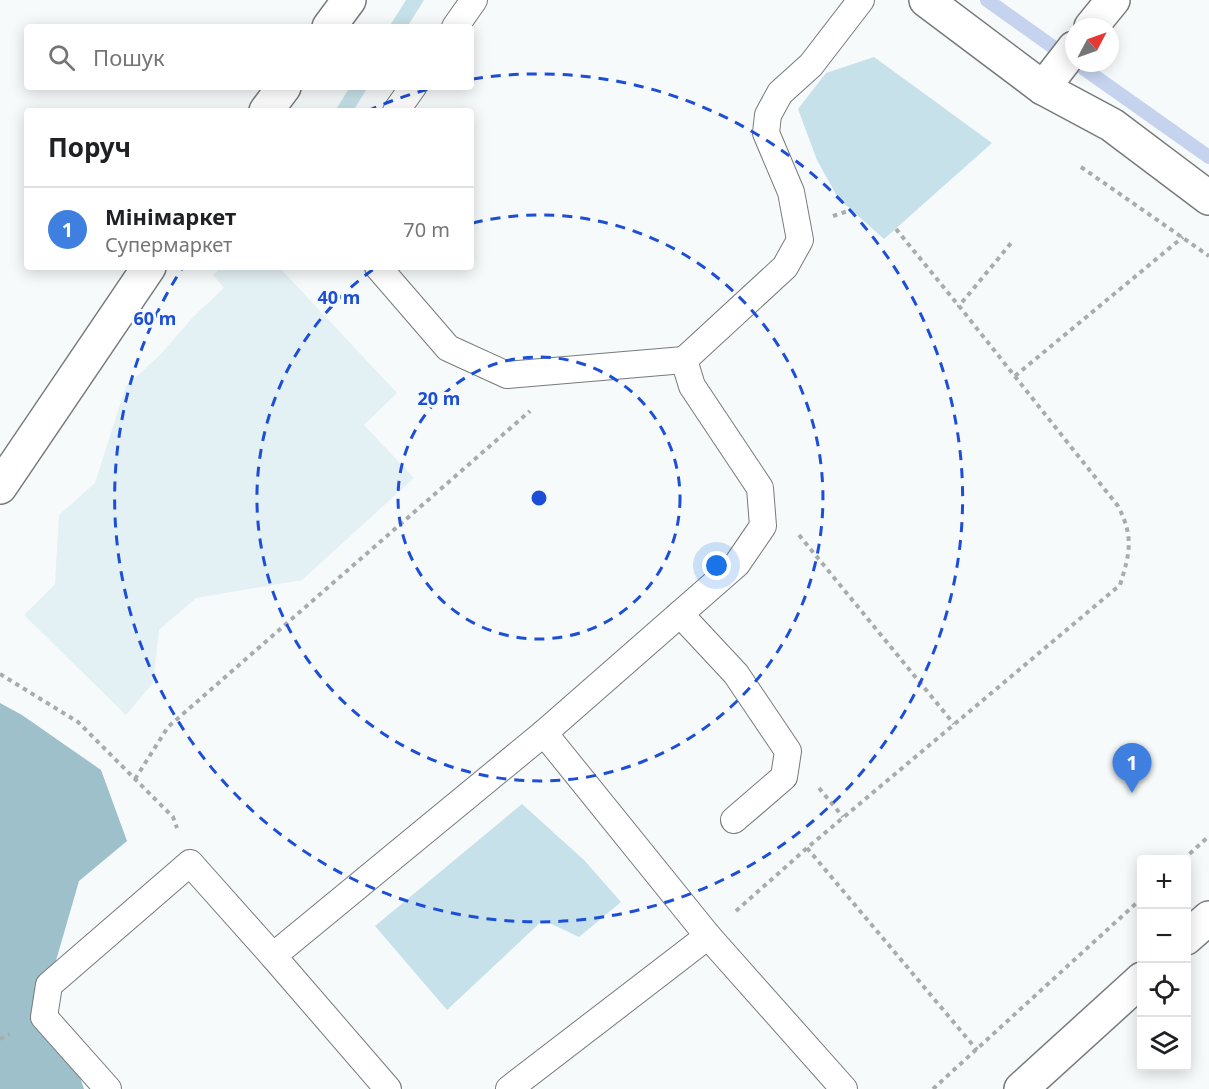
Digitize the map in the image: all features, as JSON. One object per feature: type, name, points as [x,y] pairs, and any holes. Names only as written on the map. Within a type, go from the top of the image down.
[{"type":"street","points":[[331,24],[349,0]]},
{"type":"street","points":[[926,0],[1112,125],[1209,198]]},
{"type":"street","points":[[1098,18],[1113,0]]},
{"type":"street","points":[[1048,82],[1065,60]]},
{"type":"street","points":[[268,108],[282,90]]},
{"type":"street","points":[[0,487],[147,270]]},
{"type":"street","points":[[1191,934],[1209,918]]},
{"type":"street","points":[[1021,1089],[1137,984]]},
{"type":"lane","points":[[457,24],[474,0]]},
{"type":"lane","points":[[381,270],[448,348],[507,375],[684,360],[785,267],[800,240],[791,192],[766,133],[768,115],[780,93],[811,65],[861,0]]},
{"type":"lane","points":[[398,108],[410,90]]},
{"type":"lane","points":[[273,956],[544,734],[737,564],[763,526],[760,488],[692,386],[684,360]]},
{"type":"lane","points":[[680,614],[736,674],[788,751],[784,777],[735,820]]},
{"type":"lane","points":[[544,734],[708,936],[844,1089]]},
{"type":"lane","points":[[108,1089],[44,1017],[48,985],[190,863],[388,1089]]},
{"type":"lane","points":[[509,1089],[708,936]]},
{"type":"path","points":[[1081,166],[1209,256]]},
{"type":"path","points":[[708,936],[807,848],[1120,585],[1129,556],[1129,526],[1118,506],[896,229]]},
{"type":"path","points":[[1015,376],[1183,237]]},
{"type":"path","points":[[959,306],[1012,242]]},
{"type":"path","points":[[135,779],[168,727],[526,416],[558,371]]},
{"type":"path","points":[[760,488],[954,724]]},
{"type":"path","points":[[0,674],[78,722],[173,818],[190,863]]},
{"type":"path","points":[[1188,855],[1209,836]]},
{"type":"path","points":[[807,848],[977,1050]]},
{"type":"path","points":[[933,1089],[1137,903]]},
{"type":"shaded area","points":[[406,0],[424,0],[409,24],[391,24]]},
{"type":"shaded area","points":[[874,57],[992,143],[884,239],[838,198],[817,160],[798,109],[826,73]]},
{"type":"shaded area","points":[[348,90],[366,90],[355,108],[337,108]]},
{"type":"shaded area","points":[[219,270],[282,270],[397,393],[364,425],[414,478],[302,580],[196,598],[159,630],[153,683],[126,715],[24,615],[55,584],[59,515],[95,483],[126,386],[160,355],[194,316],[224,288],[213,275]]},
{"type":"shaded area","points":[[0,703],[22,715],[101,770],[127,841],[79,881],[49,985],[84,1089],[0,1089]]},
{"type":"shaded area","points":[[522,804],[584,860],[621,902],[579,937],[543,920],[447,1010],[375,926]]},
{"type":"waterway","points":[[987,0],[1065,56]]},
{"type":"waterway","points":[[1089,72],[1209,157]]},
{"type":"place","name":"Мінімаркет","points":[[1132,793]]}]
